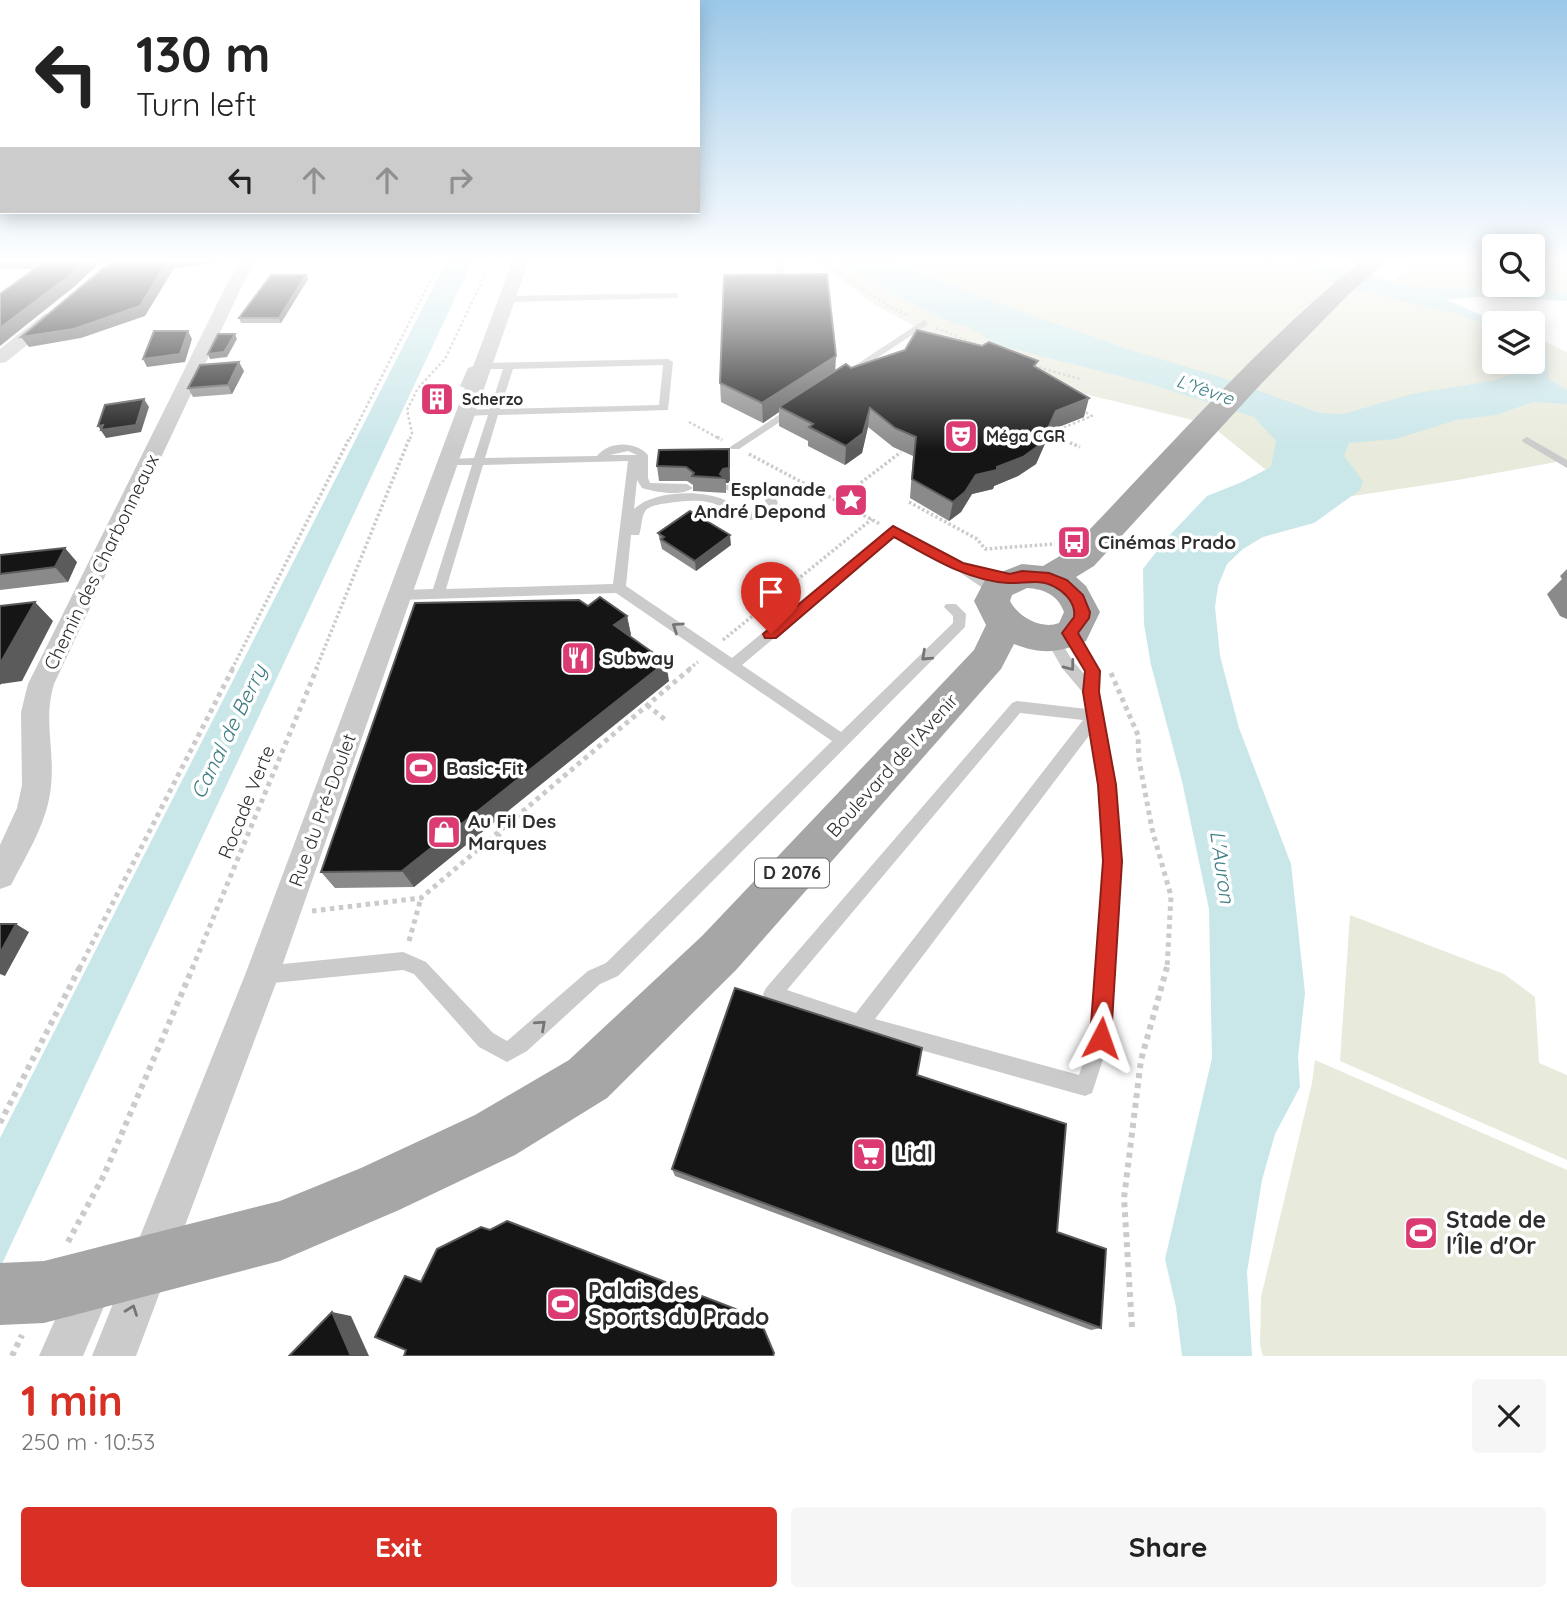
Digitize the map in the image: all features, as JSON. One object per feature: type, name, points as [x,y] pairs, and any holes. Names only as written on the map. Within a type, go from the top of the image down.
[{"type":"main road","points":[[1060,585],[1251,378],[1306,323]]},
{"type":"main road","points":[[1022,576],[1060,585],[1082,612],[1079,624],[1029,628],[1022,576]]},
{"type":"main road","name":"Boulevard de l'Avenir","points":[[72,1282],[280,1231],[379,1190],[495,1135],[589,1079],[719,953],[1029,628]]},
{"type":"street","points":[[0,358],[43,323]]},
{"type":"street","name":"Chemin des Charbonneaux","points":[[0,875],[26,822],[37,787],[32,722],[34,704],[41,684],[216,323]]},
{"type":"street","name":"Rue du Pré-Doulet","points":[[61,1356],[72,1282],[262,975],[497,323]]},
{"type":"street","name":"Rue du Pré-Doulet","points":[[72,1282],[114,1356]]},
{"type":"lane","points":[[830,385],[924,323]]},
{"type":"lane","points":[[465,413],[664,408],[668,362],[482,366]]},
{"type":"lane","points":[[438,593],[509,366]]},
{"type":"lane","points":[[735,447],[806,400]]},
{"type":"lane","points":[[1527,440],[1567,465]]},
{"type":"lane","points":[[594,459],[621,448],[638,450],[643,454],[642,478],[646,486],[659,489],[687,488]]},
{"type":"lane","points":[[448,463],[634,458],[619,588]]},
{"type":"lane","points":[[623,551],[635,533],[639,510],[650,501],[710,499],[741,515],[761,514],[772,503],[767,491],[730,488]]},
{"type":"lane","points":[[733,665],[893,530],[959,566],[1067,664],[1091,692]]},
{"type":"lane","points":[[400,595],[619,588],[842,740]]},
{"type":"lane","points":[[262,975],[403,961],[420,968],[486,1040],[507,1052],[520,1044],[594,977],[612,970],[960,624],[959,614],[950,607]]},
{"type":"lane","points":[[1029,628],[1093,671],[1091,692],[1107,785],[1112,861],[1101,1038],[1084,1086],[860,1024],[772,994],[1017,707],[1095,716]]},
{"type":"lane","points":[[860,1024],[1095,716]]},
{"type":"path","points":[[0,1122],[409,323]]},
{"type":"path","name":"Rocade Verte","points":[[12,1356],[72,1282],[104,1175],[247,840],[412,433],[407,410],[418,388],[445,359],[462,323]]},
{"type":"path","points":[[925,323],[980,346]]},
{"type":"path","points":[[1028,363],[1080,379]]},
{"type":"path","points":[[1080,446],[1048,434],[1092,416],[1082,410]]},
{"type":"path","points":[[689,422],[893,530]]},
{"type":"path","points":[[837,501],[901,452]]},
{"type":"path","points":[[909,502],[977,539],[985,549],[1083,543],[1087,553]]},
{"type":"path","points":[[283,915],[421,898],[711,650],[872,519]]},
{"type":"path","points":[[1029,628],[1098,660],[1112,674],[1138,735],[1139,760],[1152,829],[1171,896],[1168,965],[1141,1060],[1124,1198],[1132,1327]]},
{"type":"path","points":[[647,705],[668,722]]},
{"type":"path","points":[[497,834],[516,851]]},
{"type":"path","points":[[403,961],[421,898]]},
{"type":"shaded area","points":[[909,323],[1482,323],[1482,374],[1545,374],[1545,342],[1567,352],[1567,460],[1307,503],[1209,424],[1068,390]]},
{"type":"shaded area","points":[[1350,915],[1504,974],[1535,997],[1539,1063],[1567,1075],[1567,1160],[1340,1061]]},
{"type":"shaded area","name":"Stade de l'Île d'Or","points":[[1315,1060],[1567,1170],[1567,1356],[1263,1356],[1260,1345],[1261,1297],[1312,1083]]},
{"type":"water","name":"Canal de Berry","points":[[415,323],[443,323],[0,1268],[0,1138]]},
{"type":"water","points":[[953,323],[1054,323],[1130,350],[1221,377],[1320,413],[1343,414],[1412,394],[1496,380],[1512,374],[1545,374],[1545,347],[1549,379],[1567,390],[1567,404],[1533,402],[1496,415],[1456,420],[1396,439],[1349,443],[1344,456],[1363,481],[1360,490],[1314,523],[1263,537],[1243,549],[1227,564],[1218,586],[1215,607],[1220,656],[1239,728],[1291,864],[1305,993],[1298,1057],[1300,1087],[1275,1134],[1262,1180],[1247,1272],[1252,1356],[1182,1356],[1176,1307],[1165,1259],[1212,1058],[1209,909],[1182,781],[1151,665],[1144,624],[1143,569],[1166,539],[1207,496],[1271,467],[1276,441],[1254,417],[1150,384],[999,345],[968,327]]},
{"type":"building","points":[[37,323],[90,323],[74,329],[21,337]]},
{"type":"building","points":[[722,323],[832,323],[836,356],[762,403],[720,383]]},
{"type":"building","name":"Méga CGR","points":[[917,330],[982,346],[989,342],[1038,361],[1034,366],[1089,398],[1056,411],[1041,444],[1023,457],[997,467],[997,470],[976,475],[965,492],[953,502],[912,479],[916,437],[895,428],[870,408],[863,433],[846,446],[809,427],[813,424],[779,407],[846,364],[851,368],[905,350]]},
{"type":"building","points":[[154,331],[188,331],[180,354],[143,359]]},
{"type":"building","points":[[218,334],[235,334],[224,352],[208,354]]},
{"type":"building","points":[[239,362],[228,385],[188,388],[200,365]]},
{"type":"building","points":[[144,399],[136,425],[101,430],[103,425],[98,426],[105,405]]},
{"type":"building","points":[[729,449],[729,468],[723,469],[720,474],[725,478],[692,476],[694,473],[686,467],[657,466],[659,450]]},
{"type":"building","points":[[690,511],[730,535],[695,561],[661,539],[664,537],[658,533]]},
{"type":"building","points":[[65,548],[55,567],[0,574],[0,555]]},
{"type":"building","points":[[600,597],[627,616],[614,625],[666,662],[402,871],[321,872],[415,603],[579,600],[588,606]]},
{"type":"building","points":[[35,602],[1,662],[0,662],[0,606]]},
{"type":"building","points":[[0,924],[16,924],[0,953]]},
{"type":"building","name":"Lidl","points":[[735,988],[922,1048],[917,1075],[1066,1124],[1057,1232],[1106,1249],[1101,1328],[672,1169]]},
{"type":"building","name":"Palais des Sports du Prado","points":[[507,1221],[759,1318],[773,1356],[404,1356],[406,1350],[375,1337],[405,1276],[421,1282],[437,1249],[481,1227],[490,1230]]},
{"type":"building","points":[[332,1312],[351,1356],[289,1356]]},
{"type":"place","name":"Scherzo","points":[[437,399]]},
{"type":"place","name":"Méga CGR","points":[[961,436]]},
{"type":"place","name":"Esplanade André Depond","points":[[851,500]]},
{"type":"place","name":"Cinémas Prado","points":[[1074,542]]},
{"type":"place","name":"Subway","points":[[578,658]]},
{"type":"place","name":"Basic-Fit","points":[[421,768]]},
{"type":"place","name":"Au Fil Des Marques","points":[[444,832]]},
{"type":"place","name":"Lidl","points":[[869,1154]]},
{"type":"place","name":"Stade de l'Île d'Or","points":[[1421,1233]]},
{"type":"place","name":"Palais des Sports du Prado","points":[[563,1304]]},
{"type":"route","points":[[771,634],[893,530],[959,566],[1010,579],[1022,576],[1049,578],[1062,584],[1077,598],[1081,605],[1082,618],[1069,633],[1093,671],[1091,692],[1107,785],[1112,861],[1101,1038]]},
{"type":"water label","name":"L'Yèvre","points":[[1205,390]]},
{"type":"water label","name":"L'Auron","points":[[1222,867]]}]
